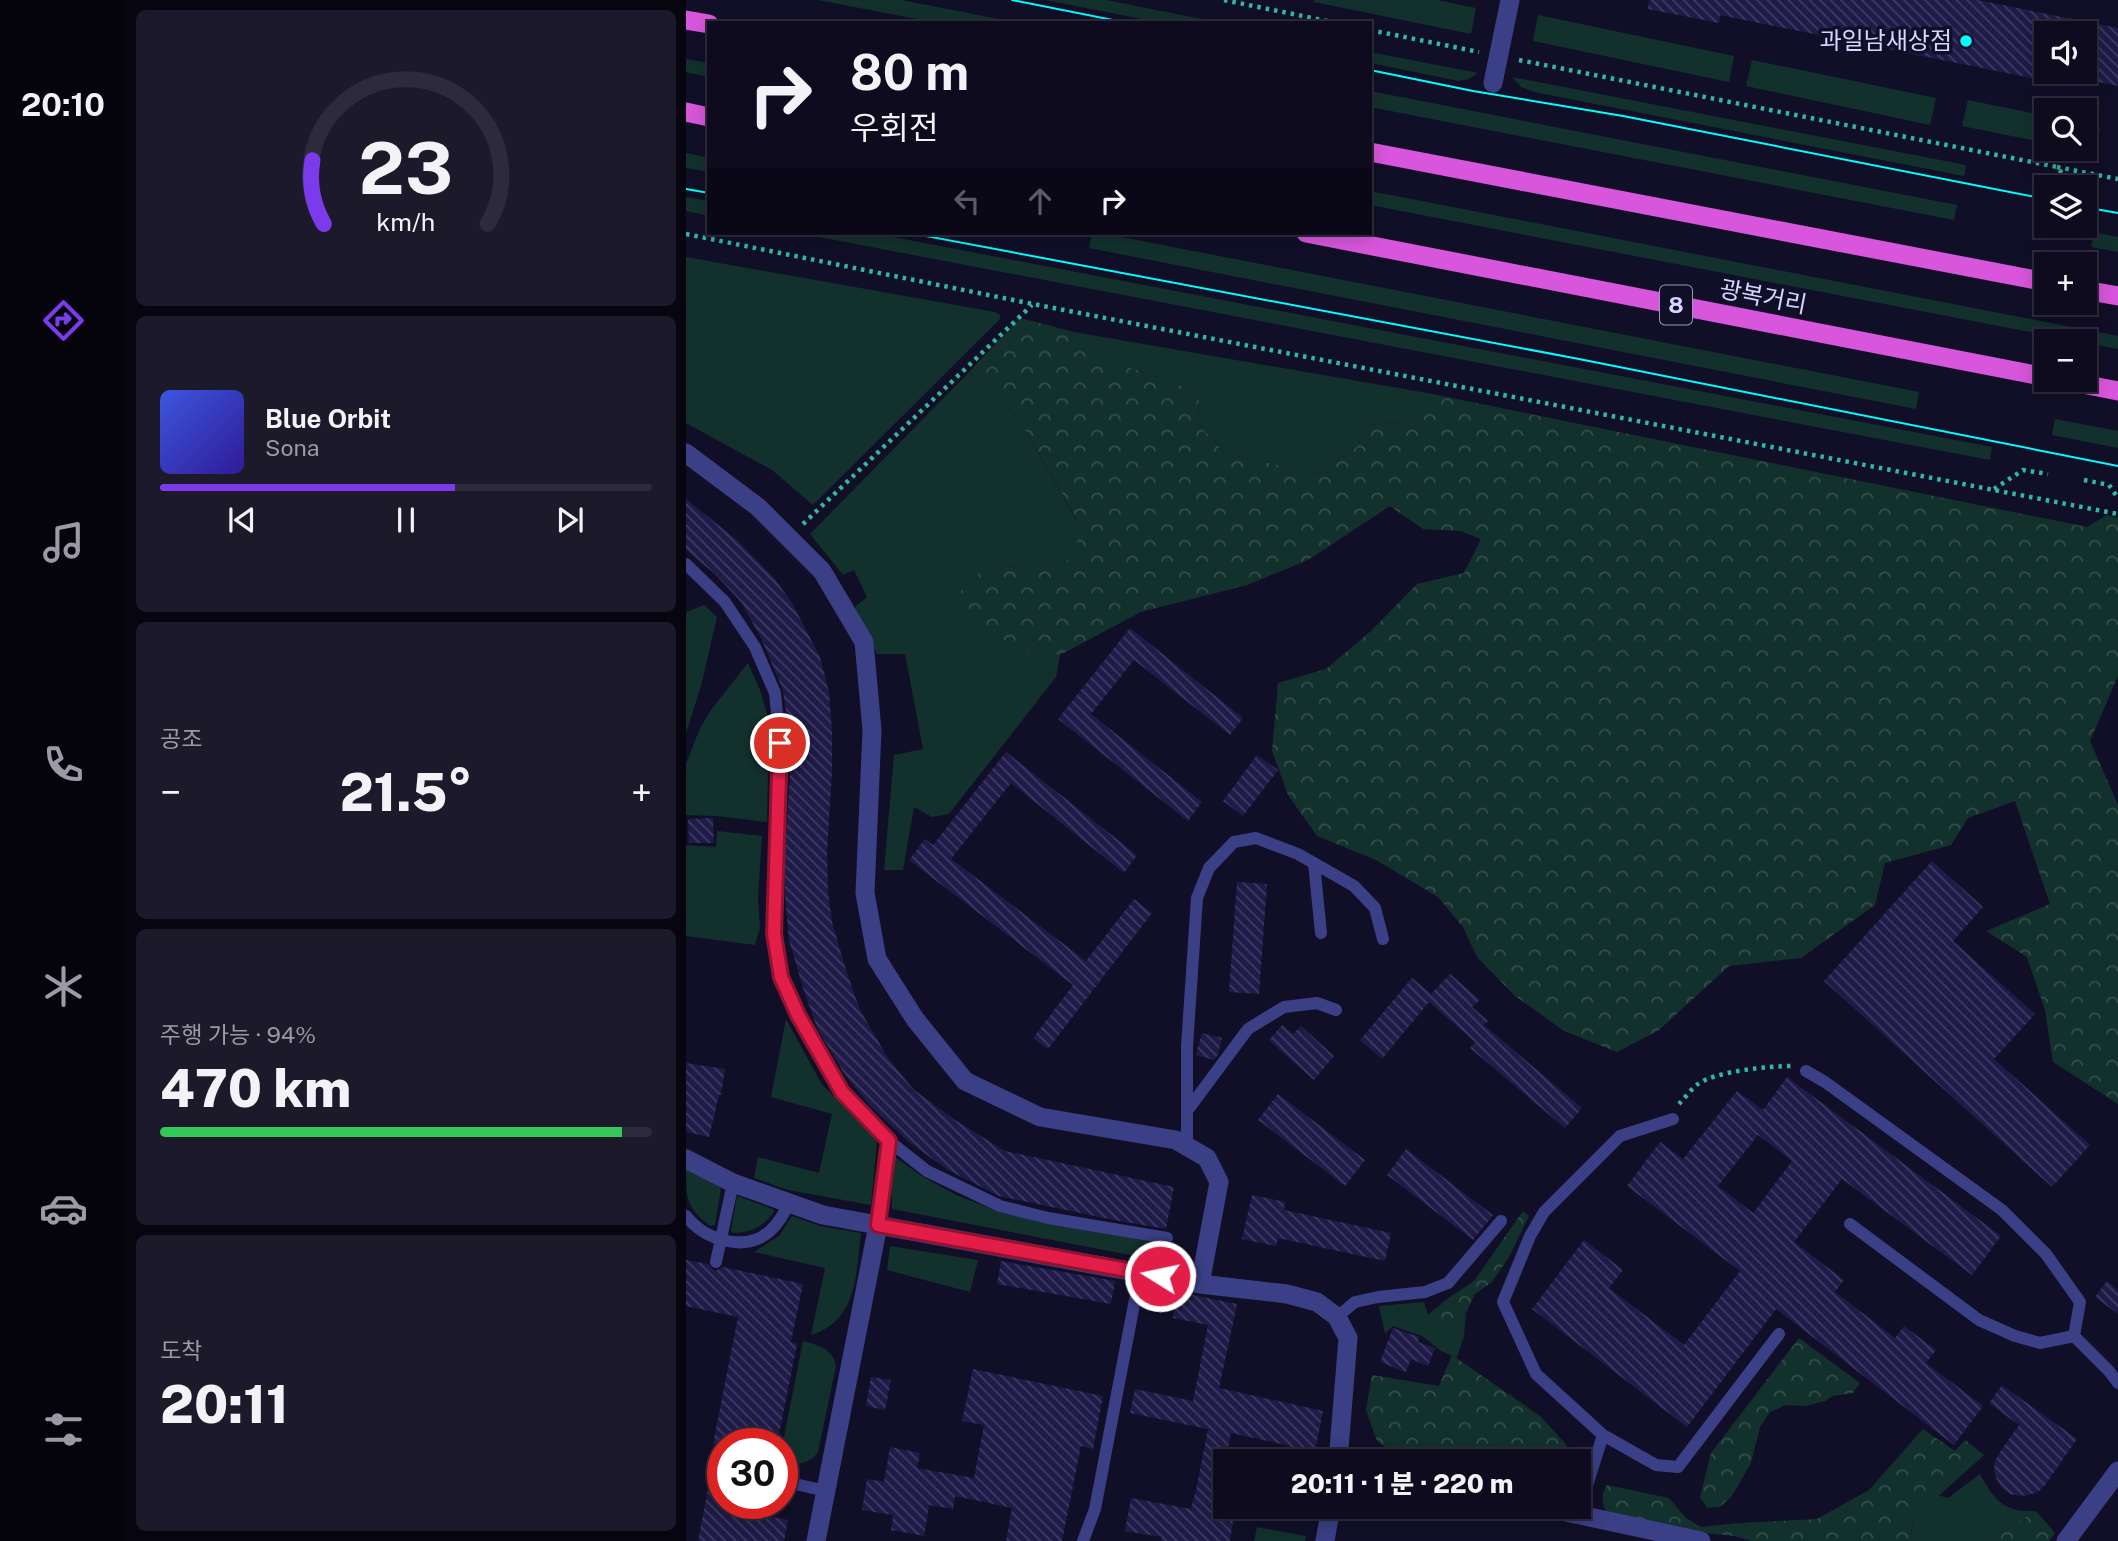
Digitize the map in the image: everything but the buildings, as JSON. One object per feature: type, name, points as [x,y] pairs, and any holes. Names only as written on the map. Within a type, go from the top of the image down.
[{"type":"highway","points":[[686,20],[707,24]]},
{"type":"highway","points":[[686,112],[707,117]]},
{"type":"highway","points":[[1372,152],[2034,280]]},
{"type":"highway","name":"광복거리","points":[[1316,235],[2034,375]]},
{"type":"highway","points":[[2097,292],[2118,296]]},
{"type":"highway","points":[[2097,387],[2118,391]]},
{"type":"street","points":[[1493,83],[1510,0]]},
{"type":"street","points":[[686,453],[758,507],[822,571],[864,642],[872,730],[865,893],[877,959],[915,1019],[965,1081],[1040,1117],[1176,1140],[1207,1158],[1219,1182],[1200,1284]]},
{"type":"street","points":[[686,1159],[733,1183],[823,1215],[1200,1284],[1287,1294],[1317,1302],[1337,1317],[1348,1338],[1339,1449]]},
{"type":"street","points":[[816,1541],[878,1225]]},
{"type":"street","points":[[2066,1541],[2118,1471]]},
{"type":"street","points":[[1591,1517],[1701,1541]]},
{"type":"street","points":[[1325,1541],[1329,1519]]},
{"type":"lane","points":[[686,564],[725,602],[755,647],[775,693],[780,743],[774,934],[781,977],[798,1015],[842,1092],[889,1141],[927,1171],[1000,1206],[1048,1218],[1167,1238]]},
{"type":"lane","points":[[1187,1146],[1187,1046],[1197,898],[1209,868],[1234,842],[1256,838],[1298,854],[1354,886],[1376,908],[1383,939]]},
{"type":"lane","points":[[1314,863],[1321,933]]},
{"type":"lane","points":[[1187,1111],[1248,1029],[1284,1007],[1317,1003],[1336,1010]]},
{"type":"lane","points":[[1806,1071],[2003,1210],[2046,1254],[2080,1302],[2074,1336]]},
{"type":"lane","points":[[1673,1119],[1620,1136],[1544,1212],[1530,1236],[1503,1302],[1536,1374],[1603,1435],[1656,1465],[1678,1466],[1779,1334]]},
{"type":"lane","points":[[878,1225],[889,1141]]},
{"type":"lane","points":[[716,1262],[733,1183]]},
{"type":"lane","points":[[686,1216],[694,1226],[708,1235],[737,1242],[756,1239],[769,1232],[780,1220],[789,1203]]},
{"type":"lane","points":[[1337,1317],[1355,1302],[1424,1292],[1448,1283],[1501,1221]]},
{"type":"lane","points":[[1850,1224],[1979,1320],[2015,1336],[2040,1343],[2074,1336]]},
{"type":"lane","points":[[1083,1541],[1095,1509],[1140,1273]]},
{"type":"lane","points":[[2074,1336],[2118,1383]]},
{"type":"lane","points":[[1591,1473],[1603,1435]]},
{"type":"lane","points":[[798,1485],[826,1491]]},
{"type":"path","points":[[1224,0],[1326,21]]},
{"type":"path","points":[[1372,30],[2118,178]]},
{"type":"path","points":[[2057,167],[2063,175]]},
{"type":"path","points":[[686,234],[1033,304],[2118,514]]},
{"type":"path","points":[[789,538],[1033,304]]},
{"type":"path","points":[[1993,490],[2023,470],[2048,474]]},
{"type":"path","points":[[2084,480],[2109,485],[2118,498]]},
{"type":"path","points":[[1673,1119],[1680,1103],[1698,1084],[1712,1077],[1760,1068],[1790,1066],[1806,1071]]},
{"type":"green space","points":[[818,0],[901,0],[1002,21],[927,21]]},
{"type":"green space","points":[[1045,0],[1106,0],[1212,21],[1152,21]]},
{"type":"green space","points":[[1314,0],[1437,0],[1476,8],[1471,34]]},
{"type":"green space","points":[[1538,15],[1734,56],[1729,82],[1533,41]]},
{"type":"green space","points":[[1372,52],[1478,73],[1459,81],[1372,63]]},
{"type":"green space","points":[[686,59],[707,63],[707,77],[686,72]]},
{"type":"green space","points":[[1752,60],[1936,98],[1930,125],[1746,86]]},
{"type":"green space","points":[[1512,77],[1966,165],[1964,176],[1534,92],[1521,87]]},
{"type":"green space","points":[[1372,91],[1957,205],[1954,220],[1372,107]]},
{"type":"green space","points":[[1968,100],[2034,114],[2034,141],[1962,126]]},
{"type":"green space","points":[[686,153],[707,158],[707,172],[686,168]]},
{"type":"green space","points":[[1372,191],[2082,329],[2034,329],[2034,333],[1372,205]]},
{"type":"green space","points":[[686,197],[707,201],[707,216],[686,211]]},
{"type":"green space","points":[[2097,233],[2118,237],[2118,252],[2091,247]]},
{"type":"green space","points":[[809,235],[882,235],[1992,447],[1990,460]]},
{"type":"green space","points":[[1092,235],[1111,235],[1919,392],[1916,409],[1089,248]]},
{"type":"green space","points":[[686,257],[995,312],[1000,315],[1000,319],[813,505],[772,470],[686,423]]},
{"type":"green space","points":[[1020,318],[1074,332],[1114,362],[1199,392],[1198,424],[1226,454],[1320,474],[1358,446],[1367,425],[1414,421],[1427,393],[2087,527],[2107,515],[2118,518],[2118,676],[2090,741],[2118,805],[2118,1104],[2053,1062],[2045,1010],[2027,957],[1986,931],[2050,904],[2015,801],[1968,818],[1951,845],[1885,863],[1875,905],[1801,958],[1729,966],[1659,1030],[1617,1052],[1564,1031],[1514,995],[1477,957],[1463,927],[1438,897],[1376,860],[1317,836],[1288,795],[1272,751],[1278,683],[1326,669],[1371,631],[1417,584],[1464,573],[1481,539],[1460,531],[1423,529],[1390,506],[1308,560],[1247,585],[1141,612],[1060,655],[1016,649],[952,600],[981,571],[1077,559],[1077,520],[1019,419],[970,371]]},
{"type":"green space","points":[[1074,332],[1427,393],[1414,421],[1367,425],[1358,446],[1320,474],[1226,454],[1198,424],[1199,392],[1114,362]]},
{"type":"green space","points":[[2097,332],[2118,336],[2118,349],[2097,345]]},
{"type":"green space","points":[[970,371],[1019,419],[1077,521],[1077,559],[982,571],[1016,649],[1060,655],[1056,677],[949,814],[932,817],[914,807],[903,870],[884,870],[894,755],[923,749],[905,654],[877,654],[857,615],[855,607],[867,597],[854,570],[843,575],[810,534]]},
{"type":"green space","points":[[2055,419],[2118,431],[2118,448],[2052,435]]},
{"type":"green space","points":[[704,605],[717,617],[701,686],[686,733],[686,612]]},
{"type":"green space","points":[[748,663],[769,721],[767,822],[686,815],[686,764],[700,728]]},
{"type":"green space","points":[[717,831],[762,836],[758,897],[760,928],[755,945],[686,936],[686,845],[716,847]]},
{"type":"green space","points":[[786,1019],[821,1083],[877,1141],[871,1205],[788,1190],[754,1178],[758,1157],[819,1173],[832,1114],[771,1097]]},
{"type":"green space","points":[[895,1157],[956,1195],[1002,1213],[1177,1247],[1183,1254],[1173,1260],[1154,1259],[892,1209],[891,1174]]},
{"type":"green space","points":[[686,1168],[721,1188],[715,1225],[710,1226],[692,1207],[687,1195]]},
{"type":"green space","points":[[737,1196],[773,1209],[774,1212],[756,1228],[733,1233],[731,1230]]},
{"type":"green space","points":[[1523,1211],[1529,1216],[1509,1257],[1492,1282],[1475,1294],[1466,1313],[1450,1324],[1419,1329],[1422,1320],[1474,1281]]},
{"type":"green space","points":[[792,1216],[820,1226],[861,1233],[852,1294],[846,1307],[838,1319],[811,1335],[825,1268],[754,1252],[779,1236]]},
{"type":"green space","points":[[890,1246],[978,1260],[970,1292],[887,1270]]},
{"type":"green space","points":[[1424,1302],[1428,1315],[1422,1320],[1450,1324],[1466,1313],[1464,1336],[1457,1358],[1441,1351],[1422,1336],[1393,1326],[1385,1334],[1379,1306]]},
{"type":"green space","points":[[1799,1338],[1860,1383],[1853,1393],[1833,1396],[1806,1406],[1786,1405],[1770,1412],[1760,1427],[1751,1463],[1732,1496],[1720,1507],[1707,1508],[1700,1497],[1711,1453]]},
{"type":"green space","points":[[803,1341],[820,1346],[832,1355],[836,1366],[818,1452],[806,1462],[798,1463],[798,1428],[786,1428]]},
{"type":"green space","points":[[1452,1355],[1540,1416],[1566,1444],[1567,1449],[1388,1449],[1377,1441],[1366,1410],[1372,1375],[1439,1386]]},
{"type":"green space","points":[[1923,1429],[1955,1451],[1965,1440],[1984,1455],[1913,1519],[1911,1537],[1917,1541],[1752,1541],[1607,1514],[1603,1503],[1603,1492],[1607,1485],[1669,1498],[1686,1518],[1701,1527],[1817,1519],[1869,1490]]},
{"type":"green space","points":[[1980,1474],[1990,1491],[2008,1507],[2036,1511],[1989,1541],[1917,1541],[1911,1538],[1913,1519],[1937,1495],[1948,1498]]},
{"type":"green space","points":[[2036,1511],[2055,1533],[2049,1541],[1989,1541]]},
{"type":"green space","points":[[1257,1527],[1306,1536],[1305,1541],[1254,1541]]},
{"type":"tram line","points":[[1012,0],[1118,21]]},
{"type":"tram line","points":[[1372,70],[1473,91],[1623,116],[2034,197]]},
{"type":"tram line","points":[[686,189],[707,193]]},
{"type":"tram line","points":[[2097,209],[2118,213]]},
{"type":"tram line","points":[[921,235],[1579,359],[2118,466]]},
{"type":"place","name":"과일남새상점","points":[[1966,41]]},
{"type":"route","points":[[780,743],[774,934],[781,977],[798,1015],[842,1092],[889,1141],[878,1225],[1160,1276]]}]
